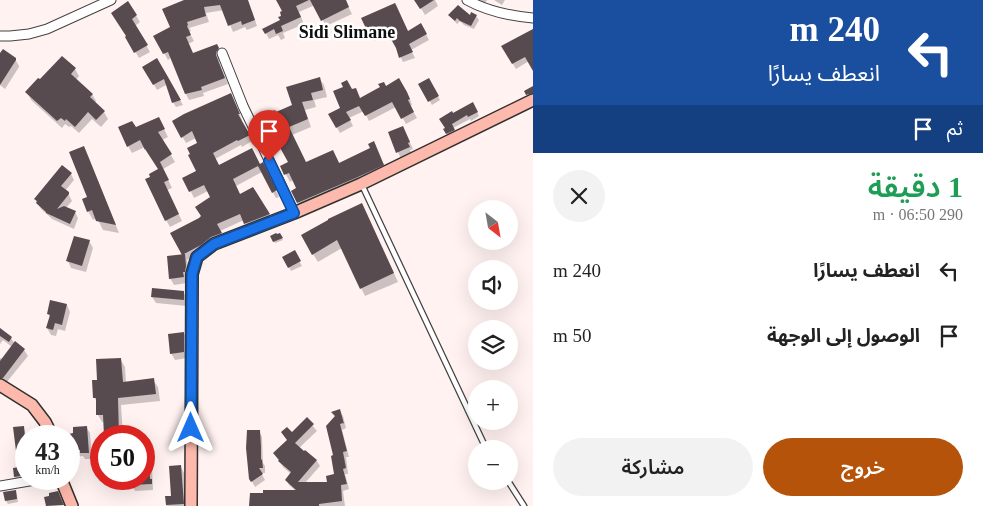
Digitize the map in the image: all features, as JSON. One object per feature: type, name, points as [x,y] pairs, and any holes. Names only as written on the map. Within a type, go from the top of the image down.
[{"type":"main road","points":[[191,506],[192,274],[197,257],[214,244],[294,213],[361,184],[533,100]]},
{"type":"main road","points":[[0,385],[32,405],[46,425]]},
{"type":"main road","points":[[65,490],[72,506]]},
{"type":"street","points":[[0,36],[29,34],[47,29],[112,0]]},
{"type":"street","points":[[467,0],[496,12],[517,17],[533,18]]},
{"type":"street","points":[[222,53],[243,106],[294,213]]},
{"type":"street","points":[[0,486],[15,483]]},
{"type":"lane","points":[[361,184],[482,440]]},
{"type":"lane","points":[[514,490],[524,506]]},
{"type":"building","points":[[184,0],[248,0],[255,20],[242,25],[241,21],[228,26],[220,5],[204,7],[206,16],[187,22],[191,35],[186,37],[193,53],[217,44],[219,48],[216,55],[225,78],[201,87],[202,90],[185,94],[168,52],[163,54],[153,36],[170,27],[162,9]]},
{"type":"building","points":[[276,0],[309,0],[296,6],[301,17],[281,26],[283,31],[276,34],[274,29],[265,34],[262,29],[280,20],[278,17],[281,16],[280,12],[282,11]]},
{"type":"building","points":[[310,0],[346,0],[349,7],[321,21]]},
{"type":"building","points":[[414,0],[434,0],[420,9]]},
{"type":"building","points":[[128,1],[137,15],[132,19],[148,45],[134,53],[126,36],[111,13]]},
{"type":"building","points":[[395,3],[408,31],[421,23],[427,34],[409,44],[413,52],[399,58],[387,32],[382,34],[381,31],[370,37],[361,18]]},
{"type":"building","points":[[458,5],[470,15],[471,12],[477,15],[471,26],[457,18],[455,21],[448,15]]},
{"type":"building","points":[[533,29],[533,71],[525,57],[512,64],[501,46]]},
{"type":"building","points":[[3,49],[16,58],[16,60],[0,85],[0,53]]},
{"type":"building","points":[[62,56],[76,68],[71,74],[93,94],[90,97],[105,111],[96,120],[88,112],[75,127],[66,119],[65,121],[61,118],[57,121],[25,92]]},
{"type":"building","points":[[157,58],[181,100],[172,103],[164,79],[153,85],[142,67]]},
{"type":"building","points":[[320,77],[323,90],[311,93],[313,100],[302,102],[308,119],[289,127],[306,162],[333,150],[339,163],[370,148],[368,144],[374,141],[384,165],[297,203],[291,191],[296,188],[289,173],[284,175],[280,166],[288,162],[278,144],[285,140],[279,129],[273,132],[271,129],[265,133],[257,120],[275,110],[276,112],[292,105],[286,87]]},
{"type":"building","points":[[399,78],[407,92],[410,99],[408,100],[414,112],[401,119],[392,102],[365,116],[359,106],[346,112],[351,120],[336,128],[328,114],[340,108],[333,91],[343,87],[341,83],[347,80],[352,89],[356,88],[360,98],[380,87],[378,84],[384,82],[386,86]]},
{"type":"building","points":[[429,78],[439,96],[428,102],[418,84]]},
{"type":"building","points":[[533,86],[533,93],[526,95],[524,91]]},
{"type":"building","points":[[231,93],[240,114],[238,114],[250,135],[213,153],[219,165],[252,148],[260,164],[263,162],[277,190],[272,193],[258,166],[233,179],[240,194],[253,187],[270,214],[244,224],[240,214],[217,224],[222,233],[211,237],[201,245],[182,255],[170,233],[199,218],[201,216],[195,207],[210,197],[204,185],[189,192],[182,178],[196,171],[188,155],[190,154],[187,148],[197,143],[192,131],[181,138],[172,121]]},
{"type":"building","points":[[473,102],[478,112],[468,117],[467,115],[452,124],[455,130],[446,134],[443,129],[445,128],[439,119]]},
{"type":"building","points":[[159,117],[165,129],[158,132],[172,154],[160,162],[169,180],[164,182],[179,214],[165,221],[145,179],[150,177],[149,174],[158,169],[140,140],[127,147],[118,127],[132,121],[136,127]]},
{"type":"building","points":[[403,126],[410,142],[408,143],[410,147],[396,153],[388,132]]},
{"type":"building","points":[[84,146],[116,225],[96,221],[92,210],[87,212],[82,199],[87,197],[69,152]]},
{"type":"building","points":[[62,165],[72,173],[61,186],[69,194],[57,209],[64,206],[76,211],[70,224],[46,213],[34,199]]},
{"type":"building","points":[[362,203],[394,273],[360,289],[337,240],[312,255],[301,235],[328,219]]},
{"type":"building","points":[[280,233],[283,238],[273,242],[270,236]]},
{"type":"building","points":[[74,236],[90,240],[82,266],[66,261]]},
{"type":"building","points":[[295,250],[301,261],[288,268],[282,257]]},
{"type":"building","points":[[185,254],[186,266],[185,272],[183,272],[184,277],[169,279],[167,256]]},
{"type":"building","points":[[152,288],[184,291],[184,300],[151,297]]},
{"type":"building","points":[[50,300],[67,304],[62,325],[55,323],[53,330],[46,328],[50,315],[47,314]]},
{"type":"building","points":[[0,328],[12,337],[9,342],[0,336]]},
{"type":"building","points":[[184,332],[184,352],[170,354],[168,334]]},
{"type":"building","points":[[15,341],[25,349],[3,378],[0,378],[0,361]]},
{"type":"building","points":[[121,358],[123,382],[154,378],[156,394],[118,398],[119,425],[103,425],[103,415],[96,415],[96,398],[93,398],[92,380],[97,380],[96,359]]},
{"type":"building","points":[[340,409],[344,424],[340,424],[347,451],[343,452],[346,468],[343,469],[347,484],[341,485],[342,501],[319,504],[319,506],[249,506],[250,493],[263,493],[263,490],[296,490],[285,480],[291,472],[278,461],[273,453],[287,440],[281,432],[287,427],[292,432],[307,417],[314,424],[295,443],[317,460],[298,482],[327,482],[326,476],[334,474],[331,456],[333,455],[326,426],[335,416],[331,412]]},
{"type":"building","points":[[80,426],[87,426],[89,453],[80,453]]},
{"type":"building","points":[[13,427],[15,427],[15,443]]},
{"type":"building","points":[[247,430],[260,430],[263,468],[259,468],[263,474],[251,482],[249,479],[246,448]]},
{"type":"building","points":[[181,465],[184,504],[166,505],[165,496],[171,496],[169,466]]},
{"type":"building","points":[[16,490],[17,499],[5,501],[3,492]]},
{"type":"building","points":[[58,491],[64,505],[46,506],[44,497],[49,496],[49,493]]},
{"type":"district","name":"Sidi Slimane","points":[[347,32]]},
{"type":"route","points":[[191,428],[192,274],[197,257],[214,244],[294,213],[269,161]]}]
